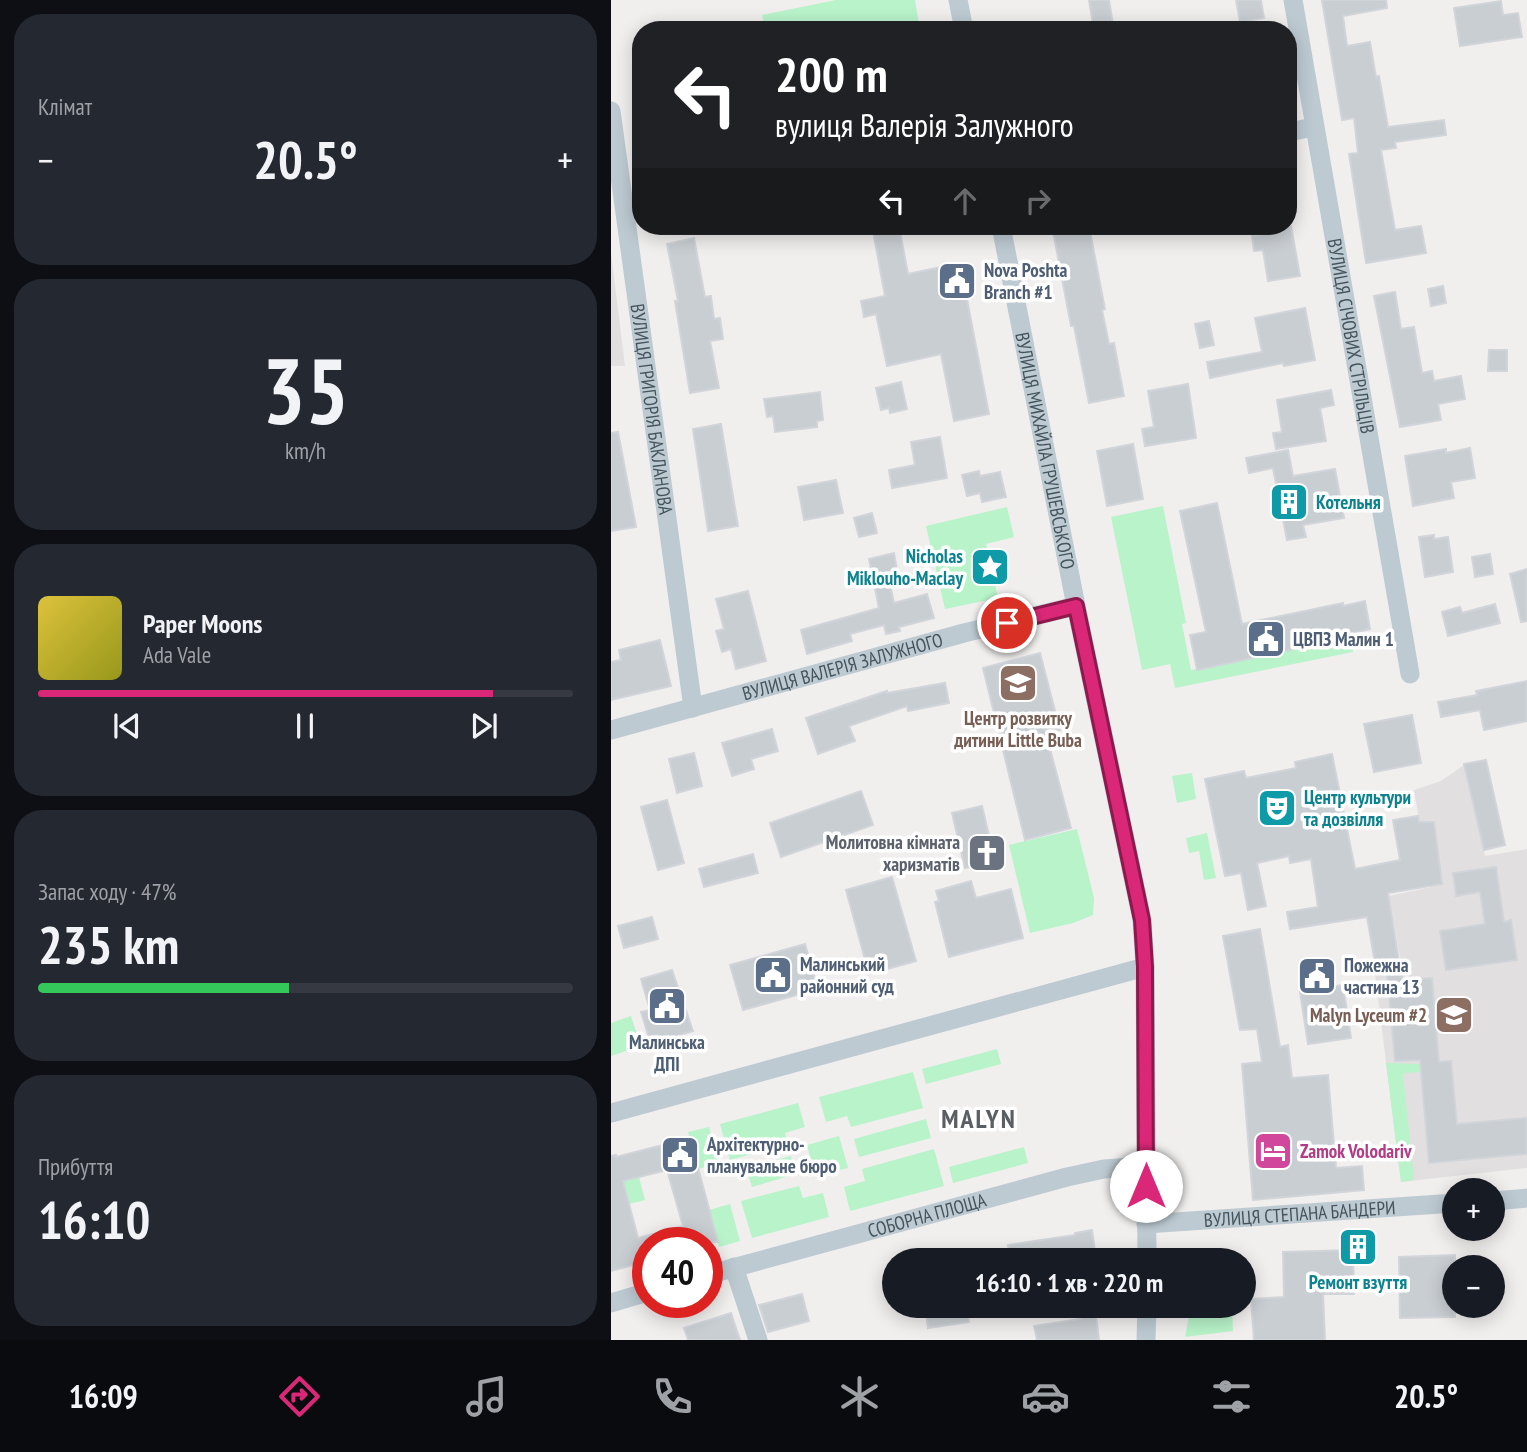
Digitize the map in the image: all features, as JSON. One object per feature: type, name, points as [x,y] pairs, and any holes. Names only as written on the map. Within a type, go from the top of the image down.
[{"type":"street","points":[[958,0],[962,21]]},
{"type":"street","name":"ВУЛИЦЯ СІЧОВИХ СТРІЛЬЦІВ","points":[[1293,0],[1296,21]]},
{"type":"street","name":"ВУЛИЦЯ СІЧОВИХ СТРІЛЬЦІВ","points":[[1297,24],[1410,674]]},
{"type":"street","name":"ВУЛИЦЯ ГРИГОРІЯ БАКЛАНОВА","points":[[611,111],[693,708]]},
{"type":"street","points":[[1297,130],[1314,127]]},
{"type":"street","name":"ВУЛИЦЯ МИХАЙЛА ГРУШЕВСЬКОГО","points":[[1003,235],[1076,606],[1142,920],[1145,967],[1147,1248]]},
{"type":"street","name":"ВУЛИЦЯ ВАЛЕРІЯ ЗАЛУЖНОГО","points":[[611,730],[964,633],[1076,606]]},
{"type":"street","points":[[611,1112],[1145,967]]},
{"type":"street","name":"СОБОРНА ПЛОЩА","points":[[723,1270],[1067,1177],[1105,1169],[1146,1166]]},
{"type":"street","points":[[1505,1200],[1527,1198]]},
{"type":"street","name":"ВУЛИЦЯ СТЕПАНА БАНДЕРИ","points":[[1147,1224],[1442,1204]]},
{"type":"street","points":[[734,1267],[758,1340]]},
{"type":"street","points":[[611,1303],[632,1297]]},
{"type":"street","points":[[1146,1340],[1147,1318]]},
{"type":"shaded area","points":[[611,253],[625,366],[611,366]]},
{"type":"shaded area","name":"Malyn Lyceum #2","points":[[1464,765],[1485,856],[1527,849],[1527,1168],[1401,1182],[1374,966],[1401,962],[1389,896],[1431,887],[1414,790],[1441,781]]},
{"type":"green space","points":[[836,0],[915,0],[918,21],[763,21],[762,15]]},
{"type":"green space","points":[[1163,506],[1186,623],[1182,624],[1191,670],[1350,639],[1353,652],[1175,688],[1170,664],[1142,670],[1111,517]]},
{"type":"green space","points":[[1007,507],[1014,537],[986,544],[998,598],[945,609],[926,526]]},
{"type":"green space","points":[[1192,773],[1196,799],[1177,803],[1172,776]]},
{"type":"green space","points":[[1077,829],[1094,898],[1093,915],[1073,923],[1030,933],[1009,845]]},
{"type":"green space","points":[[1207,833],[1216,878],[1204,880],[1199,851],[1189,853],[1186,838]]},
{"type":"green space","points":[[631,1016],[641,1046],[611,1056],[611,1023]]},
{"type":"green space","points":[[997,1049],[1001,1064],[926,1084],[922,1069]]},
{"type":"green space","points":[[1386,1063],[1420,1064],[1421,1072],[1403,1073],[1414,1180],[1401,1182]]},
{"type":"green space","points":[[913,1072],[923,1108],[851,1127],[847,1116],[826,1122],[819,1097]]},
{"type":"green space","points":[[798,1103],[805,1127],[785,1133],[788,1144],[730,1160],[720,1124]]},
{"type":"green space","points":[[926,1119],[931,1138],[859,1157],[854,1139]]},
{"type":"green space","points":[[709,1127],[719,1163],[698,1169],[688,1132]]},
{"type":"green space","points":[[839,1136],[848,1168],[815,1176],[807,1145]]},
{"type":"green space","points":[[1024,1147],[1028,1163],[953,1183],[949,1167]]},
{"type":"green space","points":[[934,1149],[944,1186],[850,1211],[844,1187],[865,1181],[862,1169]]},
{"type":"green space","points":[[791,1156],[796,1174],[752,1187],[746,1168]]},
{"type":"green space","points":[[639,1177],[645,1200],[629,1204],[623,1181]]},
{"type":"green space","points":[[799,1186],[803,1198],[823,1193],[829,1217],[752,1238],[741,1201]]},
{"type":"green space","points":[[730,1204],[740,1241],[723,1246],[723,1227],[714,1227],[709,1210]]},
{"type":"green space","points":[[1189,1318],[1232,1318],[1233,1331],[1185,1337]]},
{"type":"building","points":[[1089,0],[1109,0],[1112,21],[1092,21]]},
{"type":"building","points":[[1236,0],[1261,0],[1264,18],[1240,21]]},
{"type":"building","points":[[1322,0],[1386,0],[1387,8],[1343,16],[1347,46],[1370,42],[1388,127],[1444,120],[1446,135],[1395,142],[1396,148],[1381,150],[1395,230],[1421,226],[1426,253],[1366,263],[1349,154],[1358,153],[1354,118],[1342,120]]},
{"type":"building","points":[[1501,1],[1503,15],[1518,13],[1522,37],[1460,46],[1454,8]]},
{"type":"building","points":[[874,235],[901,235],[908,274],[960,263],[989,414],[954,421],[941,354],[887,366],[876,314],[864,317],[861,301],[885,296]]},
{"type":"building","points":[[1054,235],[1091,235],[1109,344],[1114,343],[1124,396],[1089,403],[1074,326],[1071,326]]},
{"type":"building","points":[[1293,235],[1300,276],[1268,281],[1263,250],[1254,251],[1252,236]]},
{"type":"building","points":[[694,238],[705,297],[711,296],[714,319],[720,318],[723,339],[710,341],[719,388],[690,393],[675,301],[678,301],[667,244]]},
{"type":"building","points":[[1443,286],[1446,303],[1431,306],[1428,289]]},
{"type":"building","points":[[1395,292],[1401,329],[1414,327],[1422,373],[1432,371],[1434,381],[1461,376],[1465,399],[1438,404],[1441,420],[1400,427],[1374,296]]},
{"type":"building","points":[[1305,308],[1315,360],[1284,366],[1283,363],[1210,378],[1207,362],[1262,352],[1255,318]]},
{"type":"building","points":[[1209,321],[1214,345],[1200,348],[1195,324]]},
{"type":"building","points":[[1489,350],[1507,350],[1507,371],[1488,371]]},
{"type":"building","points":[[901,382],[907,409],[890,413],[889,408],[881,410],[876,388]]},
{"type":"building","points":[[1188,384],[1196,438],[1145,446],[1142,429],[1154,427],[1148,391]]},
{"type":"building","points":[[1331,390],[1334,405],[1320,408],[1326,441],[1276,449],[1273,433],[1282,432],[1277,400]]},
{"type":"building","points":[[820,392],[823,420],[817,421],[817,427],[775,432],[773,416],[767,417],[764,399]]},
{"type":"building","points":[[721,424],[738,526],[708,531],[693,429]]},
{"type":"building","points":[[618,432],[636,527],[611,531],[611,433]]},
{"type":"building","points":[[940,437],[947,478],[892,488],[889,470],[915,465],[911,442]]},
{"type":"building","points":[[1133,444],[1143,499],[1107,506],[1097,451]]},
{"type":"building","points":[[1470,448],[1475,478],[1451,482],[1454,498],[1413,506],[1405,456]]},
{"type":"building","points":[[1288,450],[1293,476],[1335,469],[1344,518],[1303,525],[1306,537],[1287,540],[1273,468],[1249,473],[1246,458]]},
{"type":"building","points":[[979,471],[980,476],[1000,472],[1006,497],[982,502],[980,493],[967,496],[962,475]]},
{"type":"building","points":[[836,480],[843,513],[804,520],[798,487]]},
{"type":"building","points":[[1217,503],[1242,624],[1365,601],[1370,629],[1349,634],[1350,637],[1197,670],[1190,635],[1206,632],[1180,511]]},
{"type":"building","points":[[872,513],[877,533],[859,537],[854,518]]},
{"type":"building","points":[[1434,535],[1434,539],[1448,537],[1453,572],[1425,577],[1419,537]]},
{"type":"building","points":[[894,553],[897,570],[887,572],[894,603],[927,594],[934,618],[899,627],[900,631],[886,634],[884,625],[850,634],[852,641],[807,654],[801,630],[879,608],[869,559]]},
{"type":"building","points":[[1490,554],[1493,574],[1475,577],[1472,557]]},
{"type":"building","points":[[1527,569],[1527,621],[1521,622],[1510,574]]},
{"type":"building","points":[[748,591],[766,661],[736,669],[731,649],[722,652],[716,631],[724,629],[716,599]]},
{"type":"building","points":[[1495,604],[1500,623],[1448,636],[1442,612],[1460,607],[1462,613]]},
{"type":"building","points":[[660,640],[671,686],[611,700],[611,662],[621,660],[619,650]]},
{"type":"building","points":[[1040,653],[1060,730],[1045,730],[1071,828],[1025,840],[983,668]]},
{"type":"building","points":[[1527,681],[1527,721],[1484,730],[1480,710],[1441,717],[1438,702],[1477,695],[1476,691]]},
{"type":"building","points":[[945,683],[949,703],[908,711],[907,706],[849,726],[855,741],[818,754],[806,718],[887,691]]},
{"type":"building","points":[[1412,715],[1421,763],[1374,772],[1364,724]]},
{"type":"building","points":[[772,729],[778,751],[751,759],[754,769],[732,776],[722,743]]},
{"type":"building","points":[[694,753],[702,786],[677,793],[669,759]]},
{"type":"building","points":[[1332,754],[1355,869],[1400,860],[1393,820],[1418,816],[1419,822],[1434,822],[1442,884],[1388,893],[1402,980],[1432,978],[1439,1062],[1451,1061],[1457,1124],[1527,1118],[1527,1154],[1429,1163],[1420,1060],[1395,1061],[1386,961],[1375,963],[1367,917],[1290,929],[1287,912],[1318,907],[1311,859],[1290,863],[1289,856],[1257,863],[1266,906],[1248,910],[1241,873],[1225,876],[1205,779],[1244,771],[1246,778],[1296,768],[1295,762]]},
{"type":"building","points":[[1486,760],[1505,845],[1484,850],[1464,764]]},
{"type":"building","points":[[861,791],[873,825],[781,857],[770,823]]},
{"type":"building","points":[[667,800],[684,863],[658,870],[641,807]]},
{"type":"building","points":[[982,806],[995,861],[965,868],[952,813]]},
{"type":"building","points":[[753,854],[758,873],[704,887],[699,869]]},
{"type":"building","points":[[1496,867],[1504,922],[1511,920],[1517,960],[1446,970],[1440,931],[1485,924],[1480,892],[1456,896],[1453,873]]},
{"type":"building","points":[[892,877],[916,961],[869,974],[846,890]]},
{"type":"building","points":[[971,881],[976,898],[1011,889],[1023,938],[949,957],[935,902],[939,901],[936,891]]},
{"type":"building","points":[[652,917],[658,939],[624,948],[618,926]]},
{"type":"building","points":[[1260,929],[1280,1047],[1288,1045],[1292,1078],[1328,1075],[1336,1168],[1362,1166],[1364,1190],[1253,1200],[1242,1064],[1262,1062],[1257,1029],[1240,1030],[1223,936]]},
{"type":"building","name":"Малинський районний суд","points":[[805,944],[818,989],[743,1010],[730,965]]},
{"type":"building","name":"Малинська ДПІ","points":[[672,970],[693,1031],[658,1041],[657,1035],[649,1038],[641,1012],[650,1010],[641,979]]},
{"type":"building","points":[[1343,985],[1351,1038],[1308,1044],[1300,992]]},
{"type":"building","points":[[690,1138],[714,1227],[679,1227],[683,1226],[667,1170],[623,1181],[635,1227],[632,1227],[632,1265],[611,1271],[611,1156]]},
{"type":"building","points":[[1092,1230],[1094,1248],[1008,1248],[1008,1245]]},
{"type":"building","points":[[1353,1250],[1354,1294],[1323,1294],[1325,1340],[1254,1340],[1252,1318],[1256,1318],[1256,1299],[1284,1297],[1283,1252]]},
{"type":"building","points":[[1442,1255],[1442,1317],[1400,1318],[1399,1257]]},
{"type":"building","points":[[802,1294],[809,1321],[768,1332],[759,1305]]},
{"type":"building","points":[[731,1313],[740,1340],[688,1340],[684,1328],[723,1318]]},
{"type":"building","points":[[927,1318],[968,1318],[969,1322],[928,1328]]},
{"type":"building","points":[[1096,1318],[1099,1340],[1037,1340],[1034,1326]]},
{"type":"place","name":"Nova Poshta Branch #1","points":[[957,281]]},
{"type":"place","name":"Котельня","points":[[1289,502]]},
{"type":"place","name":"Nicholas Miklouho-Maclay","points":[[990,567]]},
{"type":"place","name":"ЦВПЗ Малин 1","points":[[1266,639]]},
{"type":"place","name":"Центр розвитку дитини Little Buba","points":[[1018,683]]},
{"type":"place","name":"Центр культури та дозвілля","points":[[1277,808]]},
{"type":"place","name":"Молитовна кімната харизматів","points":[[987,853]]},
{"type":"place","name":"Малинський районний суд","points":[[773,975]]},
{"type":"place","name":"Пожежна частина 13","points":[[1317,976]]},
{"type":"place","name":"Малинська ДПІ","points":[[667,1006]]},
{"type":"place","name":"Malyn Lyceum #2","points":[[1454,1015]]},
{"type":"place","name":"Zamok Volodariv","points":[[1273,1151]]},
{"type":"place","name":"Архітектурно- планувальне бюро","points":[[680,1155]]},
{"type":"place","name":"Ремонт взуття","points":[[1358,1247]]},
{"type":"district","name":"MALYN","points":[[979,1118]]},
{"type":"route","points":[[1007,623],[1076,606],[1142,920],[1145,967],[1146,1186]]}]
